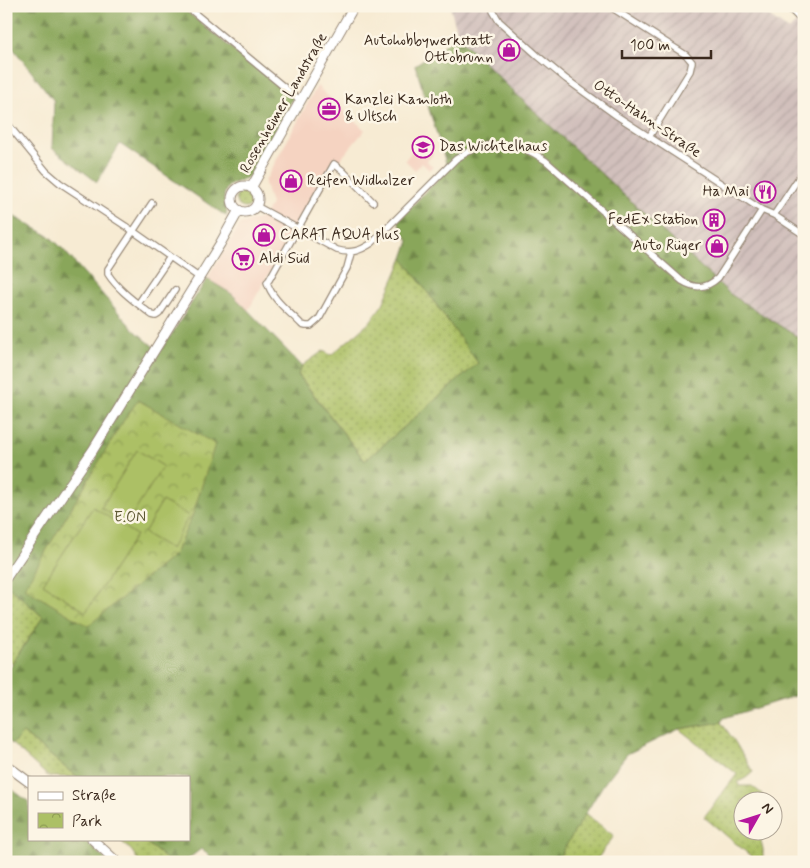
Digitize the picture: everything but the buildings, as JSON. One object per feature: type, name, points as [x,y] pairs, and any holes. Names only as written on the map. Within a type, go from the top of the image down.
[{"type":"main road","name":"Rosenheimer Landstraße","points":[[251,188],[354,6]]},
{"type":"main road","name":"Rosenheimer Landstraße","points":[[239,210],[233,202],[233,198],[234,193],[242,187],[247,186],[255,191],[258,196],[256,206]]},
{"type":"main road","points":[[6,578],[93,450],[200,278],[239,210],[247,212],[256,206]]},
{"type":"main road","points":[[6,758],[27,780]]},
{"type":"main road","points":[[6,765],[27,780]]},
{"type":"main road","points":[[93,840],[118,862]]},
{"type":"street","points":[[186,6],[301,100]]},
{"type":"street","name":"Otto-Hahn-Straße","points":[[494,6],[495,16],[566,79],[650,138],[762,210],[774,215],[804,234]]},
{"type":"street","points":[[609,6],[686,55],[692,62],[690,70],[650,138]]},
{"type":"street","points":[[787,6],[804,23]]},
{"type":"street","points":[[6,122],[46,171],[60,183],[200,278]]},
{"type":"street","points":[[256,206],[337,250],[351,252],[372,243],[456,159],[469,151],[486,146],[494,144],[511,145],[520,147],[542,158],[682,281],[695,287],[708,285],[718,278],[762,210]]},
{"type":"street","points":[[351,252],[347,268],[319,319],[311,326],[302,324],[271,292],[268,282],[334,164],[373,202]]},
{"type":"street","points":[[774,215],[804,170]]},
{"type":"street","points":[[152,203],[108,269],[108,274],[111,279],[152,316],[156,316],[162,310],[175,290]]},
{"type":"street","points":[[138,304],[170,257]]},
{"type":"shaded area","points":[[450,6],[754,6],[789,30],[798,21],[804,27],[804,341],[730,294],[514,92],[458,36]]},
{"type":"shaded area","points":[[317,86],[365,130],[339,161],[334,157],[248,311],[232,294],[207,279],[240,224],[262,218],[271,204],[265,181]]},
{"type":"shaded area","name":"Das Wichtelhaus","points":[[422,138],[428,139],[433,155],[427,161],[433,167],[429,170],[422,163],[415,170],[405,160]]},
{"type":"green space","points":[[6,6],[180,6],[293,98],[250,175],[227,188],[224,199],[227,209],[226,216],[120,144],[97,182],[52,148],[54,101],[6,39]]},
{"type":"green space","points":[[458,36],[514,92],[730,294],[804,341],[804,693],[724,718],[721,722],[679,729],[627,754],[603,785],[556,862],[217,862],[201,849],[184,862],[170,862],[143,840],[190,840],[190,776],[76,776],[23,733],[12,744],[6,739],[6,673],[43,617],[6,584],[6,212],[49,236],[61,247],[133,329],[160,352],[207,279],[232,294],[302,366],[298,375],[365,461],[478,363],[403,258],[409,241],[402,231],[398,220],[448,169],[415,65]]},
{"type":"green space","points":[[241,190],[249,190],[254,195],[252,206],[241,208],[236,203],[236,195]]},
{"type":"green space","points":[[403,258],[478,363],[365,461],[298,374],[302,366],[323,351],[331,355],[369,323],[383,304]]},
{"type":"green space","name":"E.ON","points":[[138,400],[215,444],[193,514],[175,554],[88,626],[24,588],[120,426]]},
{"type":"green space","points":[[137,450],[163,466],[127,524],[101,508]]},
{"type":"green space","points":[[162,501],[189,516],[171,549],[144,533]]},
{"type":"green space","points":[[93,507],[136,535],[86,612],[43,584]]},
{"type":"green space","points":[[8,586],[43,617],[12,663],[6,659],[6,589]]},
{"type":"green space","points":[[721,722],[735,742],[753,772],[738,782],[739,786],[752,786],[757,790],[732,790],[732,840],[762,840],[763,859],[758,862],[704,817],[737,774],[679,729]]},
{"type":"green space","points":[[23,733],[76,776],[48,776],[12,744]]},
{"type":"green space","points":[[6,785],[28,801],[28,840],[84,840],[108,862],[6,862]]},
{"type":"green space","points":[[585,813],[614,836],[595,862],[556,862]]},
{"type":"green space","points":[[120,840],[143,840],[170,862],[139,862],[132,851]]},
{"type":"place","name":"Autohobbywerkstatt Ottobrunn","points":[[509,50]]},
{"type":"place","name":"Kanzlei Kamloth & Ultsch","points":[[329,109]]},
{"type":"place","name":"Das Wichtelhaus","points":[[423,147]]},
{"type":"place","name":"Reifen Widholzer","points":[[291,181]]},
{"type":"place","name":"Ha Mai","points":[[765,192]]},
{"type":"place","name":"FedEx Station","points":[[714,220]]},
{"type":"place","name":"CARAT AQUA plus","points":[[264,235]]},
{"type":"place","name":"Auto Rüger","points":[[717,246]]},
{"type":"place","name":"Aldi Süd","points":[[243,259]]}]
